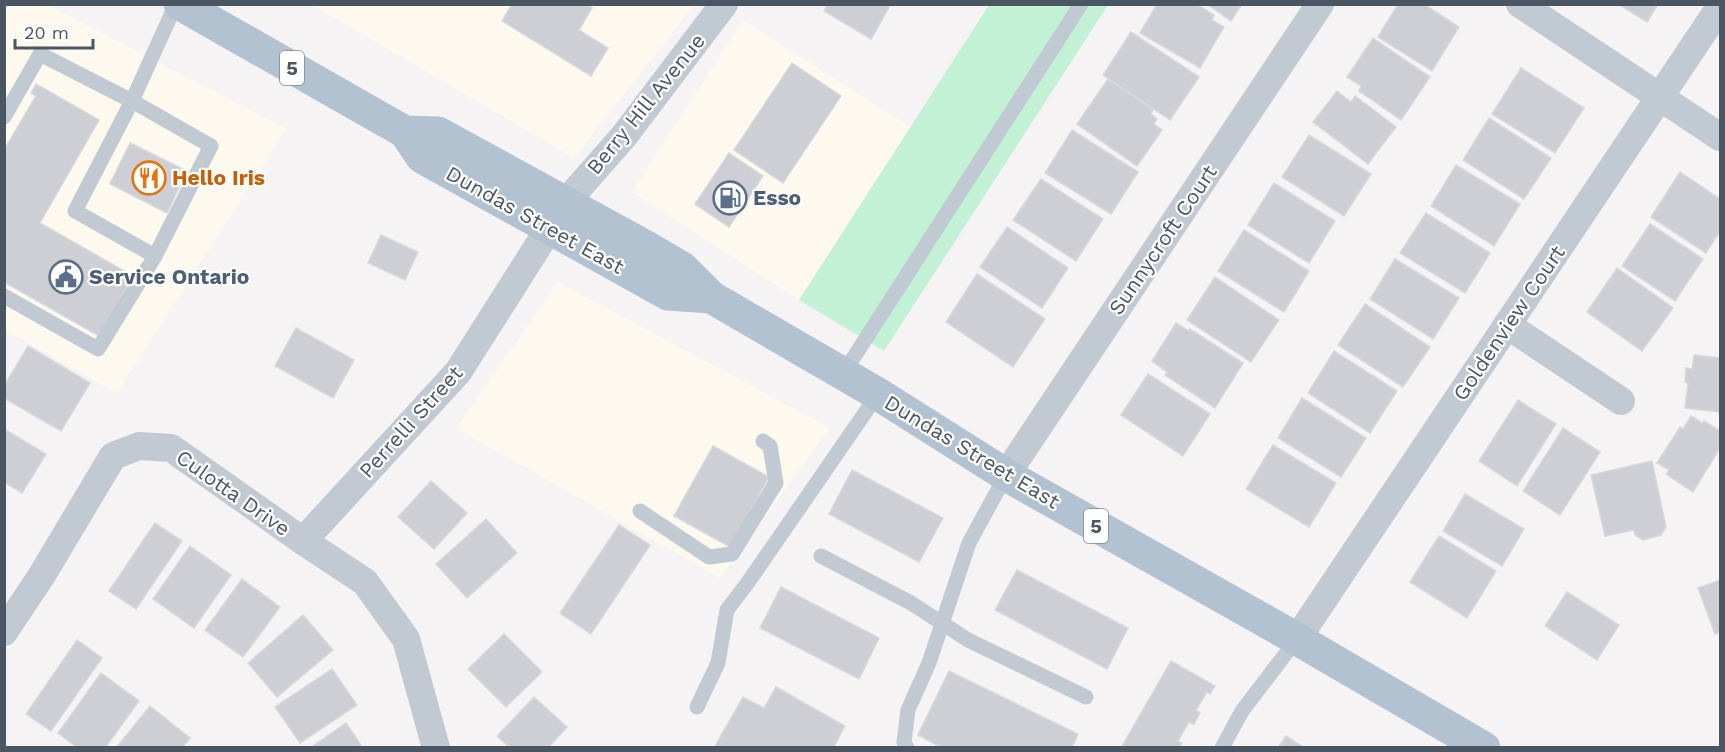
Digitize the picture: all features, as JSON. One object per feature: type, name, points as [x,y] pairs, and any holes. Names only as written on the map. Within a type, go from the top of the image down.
[{"type":"main road","name":"Dundas Street East","points":[[178,4],[405,132],[422,157],[557,215],[668,294],[711,297],[878,394],[1006,475],[1484,747]]},
{"type":"street","name":"Berry Hill Avenue","points":[[557,215],[624,136],[724,4]]},
{"type":"street","name":"Sunnycroft Court","points":[[1006,475],[1320,4]]},
{"type":"street","points":[[1520,4],[1720,137]]},
{"type":"street","name":"Goldenview Court","points":[[1297,639],[1720,7]]},
{"type":"street","name":"Perrelli Street","points":[[303,541],[458,372],[557,215]]},
{"type":"street","points":[[1507,325],[1621,401]]},
{"type":"street","name":"Culotta Drive","points":[[4,632],[42,575],[113,456],[139,446],[171,448],[365,582],[406,639],[436,747]]},
{"type":"lane","points":[[154,256],[75,210],[132,101],[178,4]]},
{"type":"lane","points":[[843,374],[1081,4]]},
{"type":"lane","points":[[4,117],[40,54],[132,101],[211,146],[154,256],[98,349],[4,296]]},
{"type":"lane","points":[[697,707],[718,663],[727,610],[878,394]]},
{"type":"lane","points":[[640,511],[710,557],[732,554],[776,483],[770,446],[763,441]]},
{"type":"lane","points":[[907,747],[904,742],[908,710],[929,663],[969,543],[1006,475]]},
{"type":"lane","points":[[821,556],[911,603],[968,640],[1086,697]]},
{"type":"lane","points":[[1222,747],[1242,711],[1297,639]]},
{"type":"shaded area","points":[[5,5],[48,5],[286,129],[117,393],[5,330]]},
{"type":"shaded area","points":[[313,5],[694,5],[574,158]]},
{"type":"shaded area","points":[[743,20],[910,127],[799,300],[632,192]]},
{"type":"shaded area","points":[[558,282],[830,428],[720,578],[456,428]]},
{"type":"green space","points":[[989,5],[1108,5],[884,351],[799,300]]},
{"type":"building","points":[[512,4],[587,4],[592,8],[579,30],[608,48],[591,76],[502,21]]},
{"type":"building","points":[[828,4],[891,4],[871,39],[824,11]]},
{"type":"building","points":[[1157,4],[1196,4],[1214,15],[1212,20],[1224,27],[1200,68],[1140,33]]},
{"type":"building","points":[[1207,4],[1242,4],[1231,21]]},
{"type":"building","points":[[1398,4],[1424,4],[1459,27],[1432,71],[1378,37]]},
{"type":"building","points":[[1618,4],[1658,4],[1647,22]]},
{"type":"building","points":[[1131,32],[1199,77],[1170,120],[1103,75]]},
{"type":"building","points":[[1373,38],[1430,77],[1401,120],[1359,91],[1361,86],[1347,77]]},
{"type":"building","points":[[792,63],[841,96],[783,183],[734,150]]},
{"type":"building","points":[[1521,68],[1584,108],[1555,153],[1492,114]]},
{"type":"building","points":[[1108,79],[1153,110],[1151,114],[1157,119],[1154,124],[1162,130],[1137,166],[1077,124]]},
{"type":"building","points":[[36,84],[99,120],[40,223],[133,276],[99,336],[4,282],[4,150],[36,96],[31,93]]},
{"type":"building","points":[[1337,91],[1351,102],[1355,96],[1396,127],[1368,164],[1313,122]]},
{"type":"building","points":[[1489,118],[1551,158],[1524,199],[1463,160]]},
{"type":"building","points":[[1072,130],[1138,172],[1111,214],[1045,173]]},
{"type":"building","points":[[1309,135],[1371,174],[1344,216],[1282,177]]},
{"type":"building","name":"Hello Iris","points":[[130,143],[187,171],[167,213],[110,184]]},
{"type":"building","points":[[729,153],[763,176],[729,227],[695,204]]},
{"type":"building","points":[[1456,165],[1520,204],[1494,246],[1431,206]]},
{"type":"building","points":[[1680,172],[1720,199],[1720,231],[1706,253],[1651,217]]},
{"type":"building","points":[[1041,179],[1103,219],[1076,261],[1013,220]]},
{"type":"building","points":[[1274,183],[1335,221],[1309,263],[1248,225]]},
{"type":"building","points":[[1426,213],[1490,253],[1465,293],[1400,253]]},
{"type":"building","points":[[1650,224],[1703,259],[1675,301],[1622,266]]},
{"type":"building","points":[[1007,227],[1068,268],[1042,308],[980,267]]},
{"type":"building","points":[[1244,230],[1309,271],[1284,312],[1218,271]]},
{"type":"building","points":[[381,235],[418,252],[405,280],[368,263]]},
{"type":"building","points":[[1395,259],[1459,298],[1433,339],[1370,299]]},
{"type":"building","points":[[1617,268],[1673,308],[1642,351],[1587,312]]},
{"type":"building","points":[[977,274],[1045,319],[1013,367],[946,322]]},
{"type":"building","points":[[1215,277],[1279,320],[1251,362],[1187,320]]},
{"type":"building","points":[[1365,304],[1430,347],[1403,387],[1338,345]]},
{"type":"building","points":[[1176,323],[1189,331],[1190,329],[1243,363],[1215,408],[1165,375],[1167,372],[1152,361]]},
{"type":"building","points":[[296,328],[354,360],[333,398],[275,366]]},
{"type":"building","points":[[28,346],[90,383],[61,431],[4,398],[4,386]]},
{"type":"building","points":[[1334,351],[1397,391],[1370,433],[1308,393]]},
{"type":"building","points":[[1694,355],[1720,358],[1720,412],[1685,408],[1688,383],[1685,382],[1686,368],[1692,369]]},
{"type":"building","points":[[1148,374],[1210,414],[1183,456],[1121,415]]},
{"type":"building","points":[[1302,398],[1366,438],[1341,477],[1278,438]]},
{"type":"building","points":[[1518,400],[1556,424],[1517,486],[1479,461]]},
{"type":"building","points":[[1691,416],[1720,431],[1720,448],[1693,492],[1666,474],[1669,470],[1657,463],[1680,427],[1683,429]]},
{"type":"building","points":[[1563,428],[1600,452],[1560,515],[1523,491]]},
{"type":"building","points":[[4,429],[46,454],[22,493],[4,482]]},
{"type":"building","points":[[1273,445],[1336,483],[1309,527],[1246,489]]},
{"type":"building","points":[[713,446],[769,477],[730,547],[674,516]]},
{"type":"building","points":[[1652,461],[1666,527],[1661,535],[1643,540],[1635,535],[1634,530],[1605,536],[1591,475]]},
{"type":"building","points":[[852,470],[943,518],[919,562],[829,514]]},
{"type":"building","points":[[431,481],[467,513],[434,549],[398,517]]},
{"type":"building","points":[[1465,494],[1524,529],[1502,566],[1443,531]]},
{"type":"building","points":[[486,519],[517,553],[467,598],[436,564]]},
{"type":"building","points":[[155,523],[182,541],[136,609],[109,591]]},
{"type":"building","points":[[619,525],[650,545],[591,634],[560,613]]},
{"type":"building","points":[[1439,536],[1496,571],[1467,618],[1410,582]]},
{"type":"building","points":[[190,546],[231,575],[194,628],[153,599]]},
{"type":"building","points":[[1017,570],[1128,628],[1107,669],[995,610]]},
{"type":"building","points":[[242,579],[280,607],[243,657],[205,630]]},
{"type":"building","points":[[1720,580],[1720,632],[1715,634],[1698,588]]},
{"type":"building","points":[[781,587],[879,638],[859,679],[760,628]]},
{"type":"building","points":[[1567,592],[1619,625],[1597,660],[1545,626]]},
{"type":"building","points":[[303,615],[333,650],[277,697],[248,663]]},
{"type":"building","points":[[504,634],[542,672],[506,707],[468,669]]},
{"type":"building","points":[[77,640],[102,658],[51,731],[26,714]]},
{"type":"building","points":[[1171,661],[1215,686],[1210,694],[1207,692],[1196,710],[1200,713],[1194,724],[1189,722],[1178,741],[1182,743],[1179,748],[1121,748]]},
{"type":"building","points":[[332,669],[357,705],[300,743],[275,707]]},
{"type":"building","points":[[949,671],[1078,734],[1072,748],[942,748],[918,735]]},
{"type":"building","points":[[101,673],[139,701],[105,748],[78,748],[58,733]]},
{"type":"building","points":[[776,687],[845,726],[833,748],[714,748],[743,697],[764,708]]},
{"type":"building","points":[[534,697],[567,727],[548,748],[510,748],[497,736]]},
{"type":"building","points":[[150,706],[190,738],[182,748],[116,748]]},
{"type":"building","points":[[346,723],[363,748],[310,748]]},
{"type":"building","points":[[1286,736],[1305,748],[1278,748]]},
{"type":"place","name":"Hello Iris","points":[[149,178]]},
{"type":"place","name":"Esso","points":[[730,198]]},
{"type":"place","name":"Service Ontario","points":[[66,277]]}]
